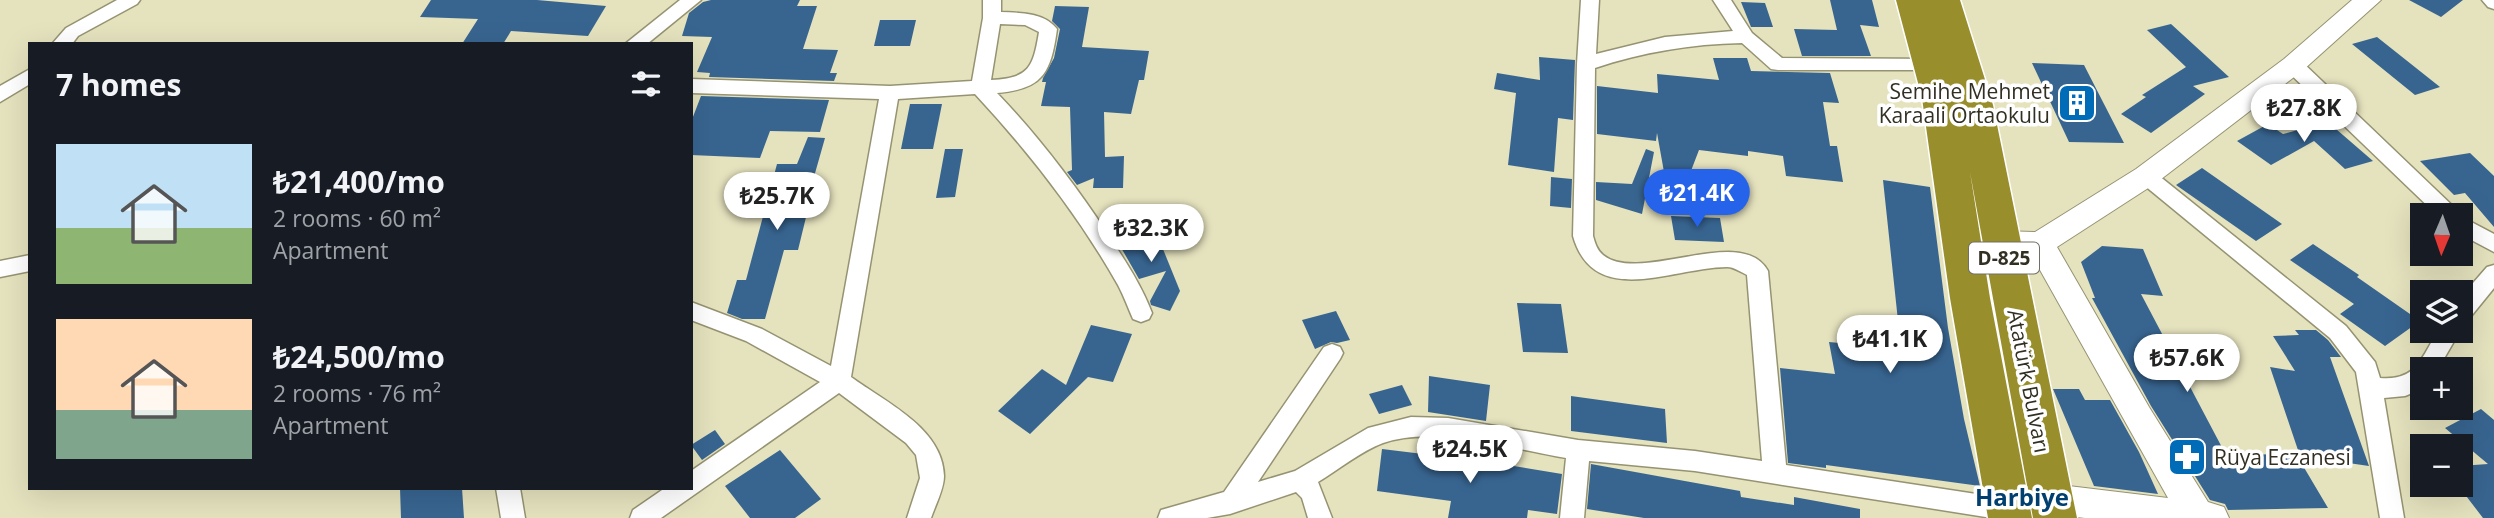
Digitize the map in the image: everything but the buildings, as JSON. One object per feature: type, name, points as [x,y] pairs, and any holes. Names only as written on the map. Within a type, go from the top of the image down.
[{"type":"highway","name":"Atatürk Bulvarı","points":[[1912,0],[1930,64],[2009,514]]},
{"type":"highway","name":"Atatürk Bulvarı","points":[[1944,0],[1975,105],[2054,508]]},
{"type":"highway","points":[[1960,236],[2001,243]]},
{"type":"street","points":[[63,42],[72,32],[131,0]]},
{"type":"street","points":[[638,42],[692,0]]},
{"type":"street","points":[[1590,0],[1586,64],[1583,236],[1587,251],[1597,263],[1612,270],[1631,272],[1727,259],[1747,264],[1757,271],[1775,475]]},
{"type":"street","points":[[1722,0],[1746,37],[1778,64],[1930,64]]},
{"type":"street","points":[[2001,243],[2040,243],[2147,176],[2293,65],[2368,0]]},
{"type":"street","points":[[693,86],[890,93],[1015,86],[1034,78],[1039,70],[1048,29],[1028,19],[992,9],[980,86]]},
{"type":"street","points":[[1586,64],[1626,52],[1705,36],[1746,37]]},
{"type":"street","points":[[2293,65],[2437,203]]},
{"type":"street","points":[[0,95],[28,76]]},
{"type":"street","points":[[980,86],[1009,117],[1080,208],[1134,291],[1141,313]]},
{"type":"street","points":[[693,483],[839,381],[890,93]]},
{"type":"street","points":[[2147,176],[2338,332],[2367,369],[2392,518]]},
{"type":"street","points":[[2473,232],[2494,244]]},
{"type":"street","points":[[2040,243],[2198,518]]},
{"type":"street","points":[[0,269],[28,263]]},
{"type":"street","points":[[2473,298],[2494,272]]},
{"type":"street","points":[[693,312],[754,335],[839,381],[914,436],[927,451],[932,478],[919,518]]},
{"type":"street","points":[[1230,503],[1332,353]]},
{"type":"street","points":[[2371,387],[2396,389],[2410,384]]},
{"type":"street","points":[[1170,518],[1230,503],[1301,480],[1377,435],[1411,427],[1448,428],[1578,450],[1684,460],[2009,514]]},
{"type":"street","points":[[1572,518],[1578,450]]},
{"type":"street","points":[[1301,480],[1312,493],[1320,518]]},
{"type":"street","points":[[508,490],[513,518]]},
{"type":"street","points":[[642,518],[682,490]]},
{"type":"street","points":[[2054,508],[2212,518]]},
{"type":"place","name":"Semihe Mehmet Karaali Ortaokulu","points":[[2077,103]]},
{"type":"place","name":"Rüya Eczanesi","points":[[2187,457]]},
{"type":"district","name":"Harbiye","points":[[2022,496]]}]
